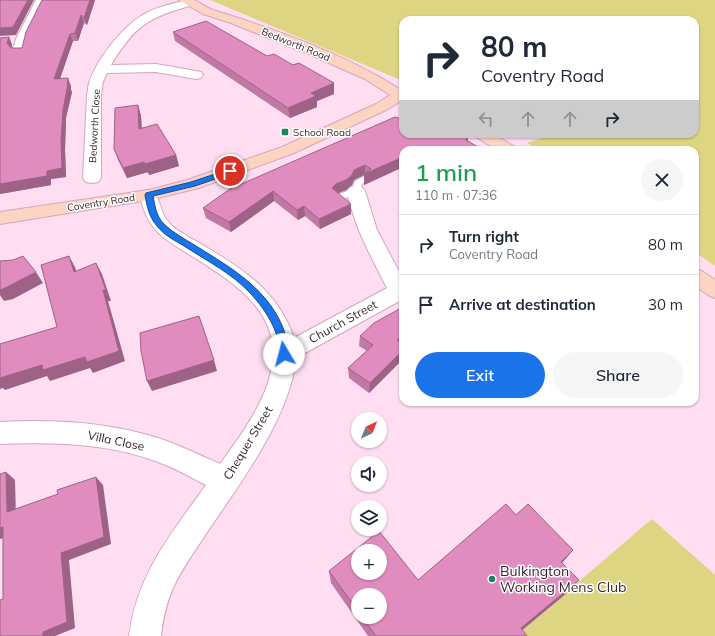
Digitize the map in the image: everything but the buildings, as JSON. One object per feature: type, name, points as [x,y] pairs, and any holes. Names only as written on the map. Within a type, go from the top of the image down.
[{"type":"main road","name":"Bedworth Road","points":[[187,1],[207,12],[235,20],[370,76],[399,95]]},
{"type":"main road","name":"Coventry Road","points":[[0,218],[149,195],[193,184],[288,150],[399,97]]},
{"type":"main road","points":[[490,138],[502,146]]},
{"type":"main road","points":[[699,279],[715,290]]},
{"type":"street","points":[[8,40],[21,45],[42,0]]},
{"type":"street","name":"Bedworth Close","points":[[92,178],[94,94],[96,82],[115,48],[137,23],[151,15],[187,1]]},
{"type":"street","points":[[103,69],[156,68],[196,75]]},
{"type":"street","points":[[353,189],[368,233],[399,287]]},
{"type":"street","name":"Chequer Street","points":[[146,636],[151,605],[165,569],[265,419],[282,374],[284,354],[283,341],[278,327],[269,310],[254,292],[236,276],[171,235],[153,214],[149,195]]},
{"type":"street","name":"Church Street","points":[[284,354],[399,291]]},
{"type":"street","name":"Villa Close","points":[[0,433],[38,431],[81,434],[118,439],[159,451],[225,480]]},
{"type":"shaded area","points":[[210,0],[715,0],[715,266],[699,255],[699,146],[532,146],[527,143],[541,138],[699,138],[699,16],[399,16],[399,79]]},
{"type":"shaded area","points":[[652,519],[715,575],[715,636],[515,636]]},
{"type":"place","name":"School Road","points":[[285,132]]},
{"type":"place","name":"Bulkington Working Mens Club","points":[[492,579]]},
{"type":"route","points":[[230,171],[193,184],[149,195],[153,214],[171,235],[236,276],[254,292],[269,310],[278,327],[283,341],[284,354]]}]
